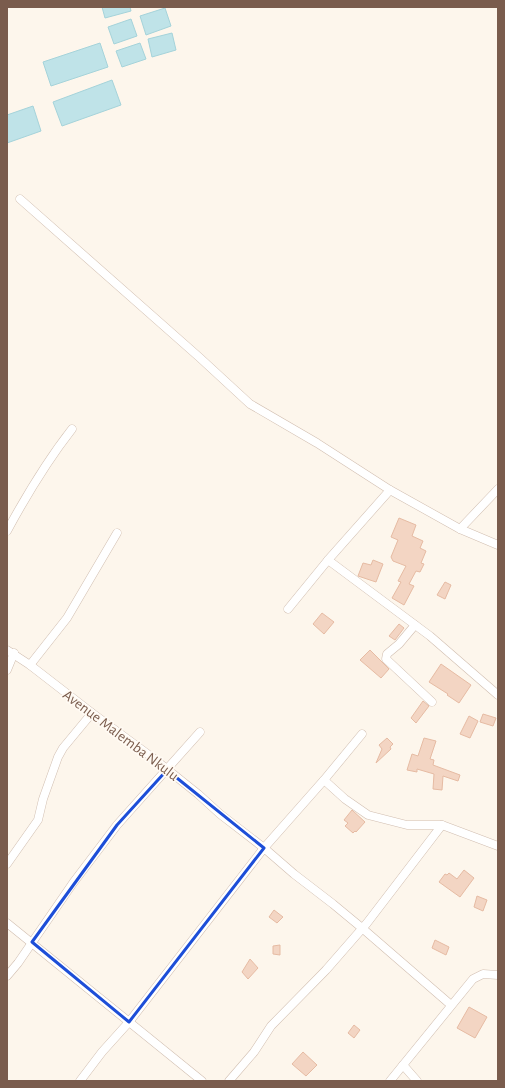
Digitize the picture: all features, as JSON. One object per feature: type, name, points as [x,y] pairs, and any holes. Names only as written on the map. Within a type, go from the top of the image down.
[{"type":"street","points":[[20,199],[250,404],[316,443],[390,490],[460,529],[498,545]]},
{"type":"street","points":[[7,531],[44,468],[72,429]]},
{"type":"street","points":[[460,529],[498,489]]},
{"type":"street","points":[[288,609],[328,560],[390,490]]},
{"type":"street","points":[[30,665],[67,618],[117,533]]},
{"type":"street","points":[[328,560],[445,648],[498,695]]},
{"type":"street","points":[[415,625],[399,644],[387,654],[386,659],[432,702]]},
{"type":"street","points":[[7,670],[10,652]]},
{"type":"street","name":"Avenue Malemba Nkulu","points":[[10,652],[30,665],[198,794],[232,824],[264,848],[362,928],[451,1005]]},
{"type":"street","points":[[7,864],[38,820],[42,799],[58,756],[92,713]]},
{"type":"street","points":[[7,976],[118,825],[200,732]]},
{"type":"street","points":[[80,1081],[102,1052],[129,1022],[264,848],[362,734]]},
{"type":"street","points":[[324,780],[345,799],[368,815],[407,825],[442,825],[498,846]]},
{"type":"street","points":[[229,1081],[254,1052],[271,1026],[321,975],[362,928],[442,825]]},
{"type":"street","points":[[7,923],[202,1081]]},
{"type":"street","points":[[390,1081],[473,979],[479,975],[498,975]]},
{"type":"street","points":[[403,1065],[417,1081]]},
{"type":"highlighted area","points":[[167,770],[264,848],[129,1022],[32,942],[117,825]]},
{"type":"water","points":[[102,7],[130,7],[131,11],[105,18]]},
{"type":"water","points":[[165,8],[171,26],[146,35],[140,16]]},
{"type":"water","points":[[131,19],[137,36],[114,44],[108,27]]},
{"type":"water","points":[[172,33],[176,50],[152,57],[148,39]]},
{"type":"water","points":[[100,43],[108,67],[51,86],[43,62]]},
{"type":"water","points":[[140,43],[146,59],[122,67],[116,51]]},
{"type":"water","points":[[112,80],[121,105],[62,126],[53,102]]},
{"type":"water","points":[[33,106],[41,131],[7,143],[7,115]]},
{"type":"building","points":[[399,518],[416,525],[412,536],[423,541],[420,548],[426,551],[421,563],[424,564],[420,572],[416,571],[409,584],[414,586],[404,605],[392,598],[401,582],[398,581],[406,566],[393,561],[391,557],[398,540],[391,537]]},
{"type":"building","points":[[373,560],[383,564],[376,582],[358,576],[363,563],[371,565]]},
{"type":"building","points":[[445,582],[451,585],[445,599],[437,595]]},
{"type":"building","points":[[322,613],[334,622],[324,634],[313,624]]},
{"type":"building","points":[[399,624],[404,628],[395,640],[389,636]]},
{"type":"building","points":[[370,650],[389,669],[381,678],[360,660]]},
{"type":"building","points":[[441,664],[471,685],[459,703],[429,682]]},
{"type":"building","points":[[423,701],[429,706],[416,723],[411,718]]},
{"type":"building","points":[[483,714],[496,718],[493,726],[480,722]]},
{"type":"building","points":[[469,716],[478,721],[470,738],[460,734]]},
{"type":"building","points":[[387,738],[393,744],[390,747],[391,749],[376,763],[382,749],[379,745]]},
{"type":"building","points":[[424,738],[436,741],[430,759],[434,760],[433,765],[460,775],[458,781],[443,776],[442,790],[433,789],[434,774],[417,769],[417,772],[407,770],[412,754],[418,756]]},
{"type":"building","points":[[352,810],[365,822],[356,832],[355,831],[353,833],[345,826],[348,823],[344,820]]},
{"type":"building","points":[[464,870],[474,878],[460,897],[439,882],[445,874],[447,875],[449,873],[457,879]]},
{"type":"building","points":[[477,896],[487,900],[483,911],[474,907]]},
{"type":"building","points":[[274,910],[283,917],[277,923],[269,917]]},
{"type":"building","points":[[435,940],[449,947],[446,955],[432,948]]},
{"type":"building","points":[[280,945],[280,955],[273,954],[273,946]]},
{"type":"building","points":[[250,959],[258,968],[248,979],[242,972]]},
{"type":"building","points":[[469,1007],[487,1017],[475,1038],[457,1028]]},
{"type":"building","points":[[354,1025],[360,1030],[354,1038],[348,1033]]},
{"type":"building","points":[[303,1052],[317,1065],[306,1076],[292,1064]]}]
